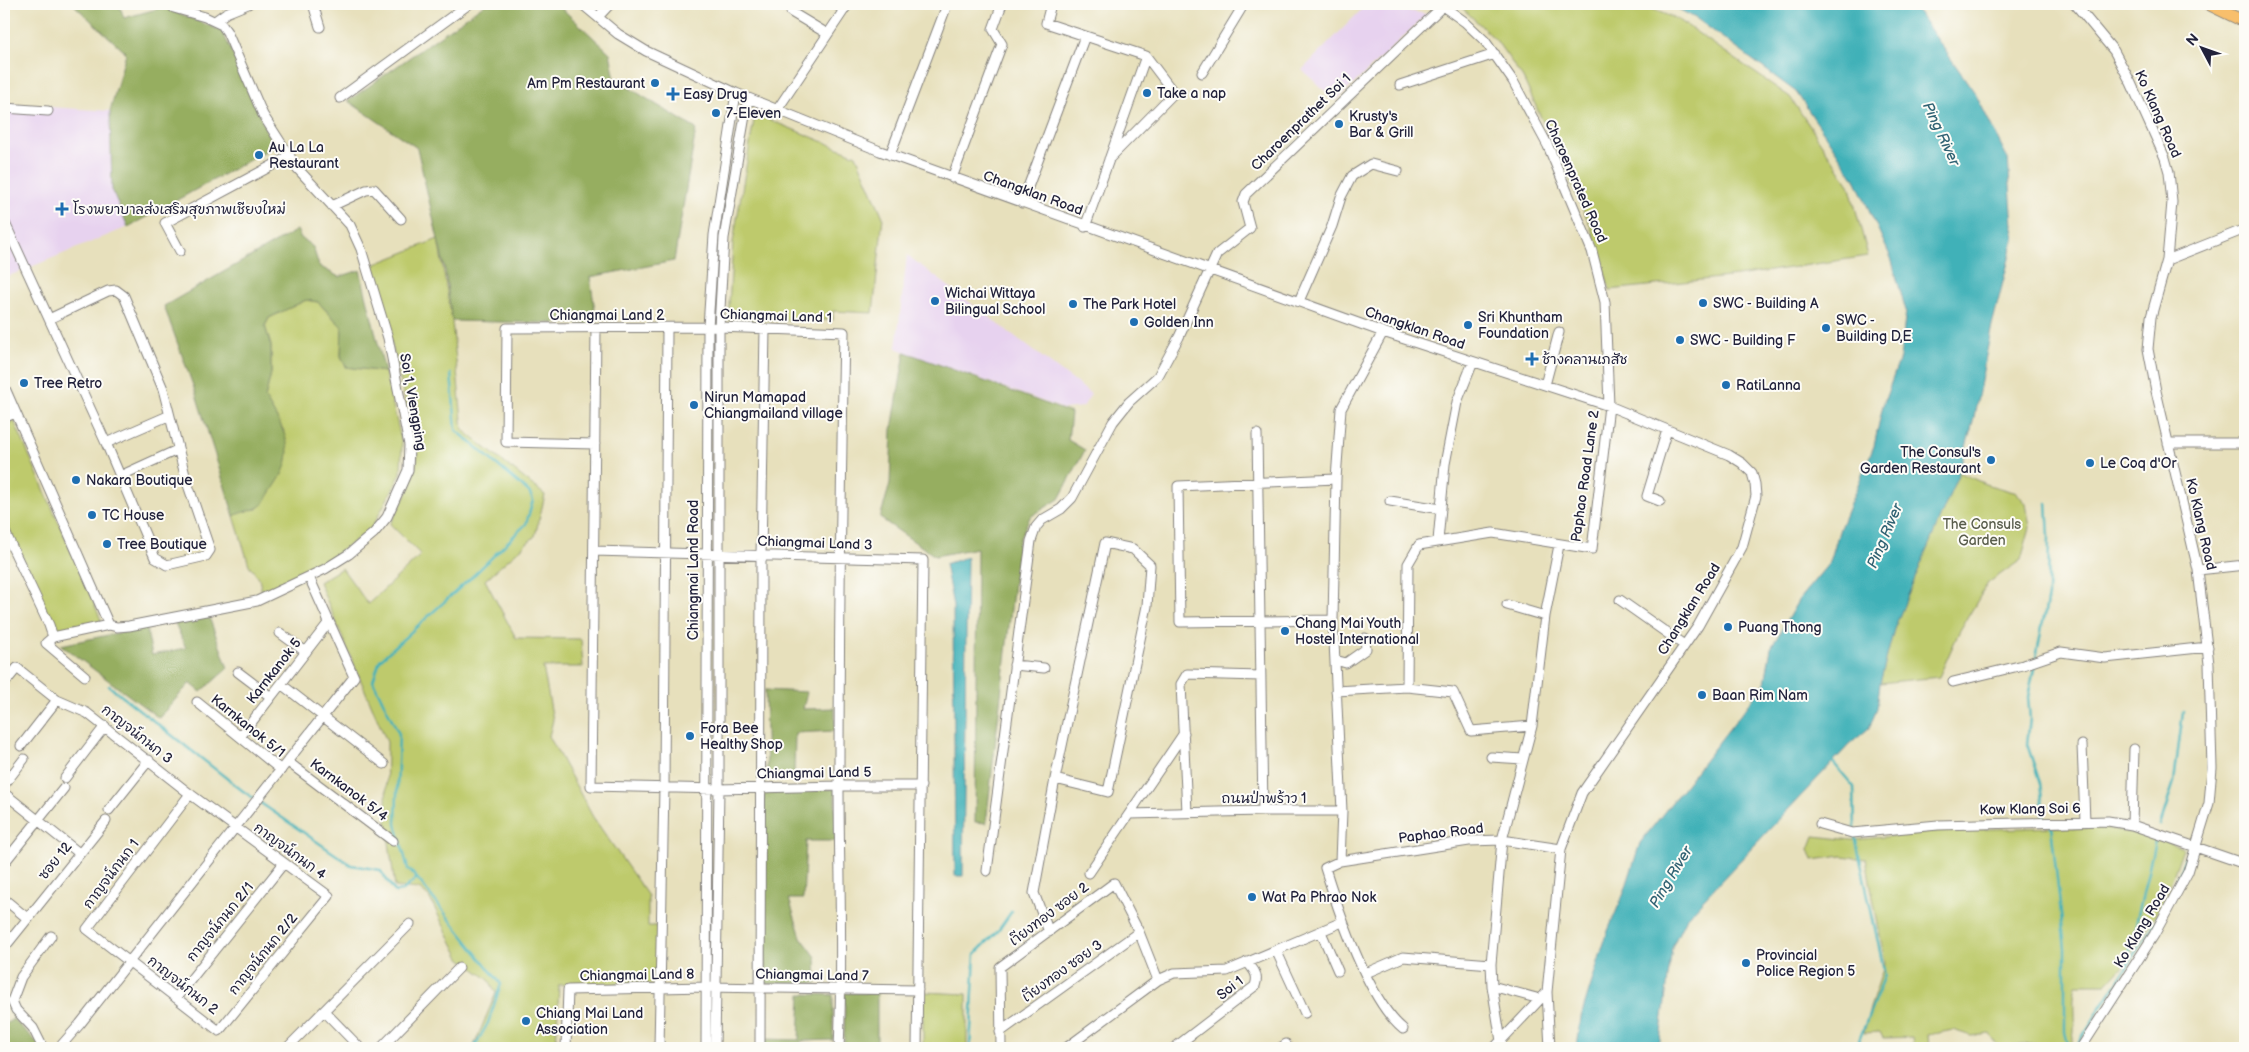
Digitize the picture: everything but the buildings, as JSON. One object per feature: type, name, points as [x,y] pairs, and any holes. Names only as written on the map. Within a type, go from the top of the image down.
[{"type":"main road","points":[[2208,4],[2245,22]]},
{"type":"street","points":[[170,4],[174,8],[215,21],[226,13],[248,4]]},
{"type":"street","points":[[313,4],[320,27]]},
{"type":"street","points":[[340,98],[469,4]]},
{"type":"street","name":"Changklan Road","points":[[582,4],[646,51],[736,94],[890,155],[1086,227],[1208,268],[1383,332],[1609,406],[1729,455],[1742,463],[1752,473],[1756,496],[1742,548],[1684,645],[1582,793],[1561,848],[1544,995],[1550,1048]]},
{"type":"street","points":[[598,17],[610,4]]},
{"type":"street","points":[[777,110],[826,33],[846,7],[835,4]]},
{"type":"street","points":[[952,178],[1002,44],[993,29],[1002,4]]},
{"type":"street","points":[[1051,4],[1046,23],[1146,56],[1174,93],[1109,159]]},
{"type":"street","points":[[1202,73],[1244,4]]},
{"type":"street","name":"Charoenprated Road","points":[[1442,4],[1465,22],[1495,54],[1513,81],[1548,146],[1592,251],[1605,302],[1609,406]]},
{"type":"street","name":"Charoenprathet Soi 1","points":[[1208,268],[1221,248],[1250,228],[1244,202],[1246,194],[1442,4]]},
{"type":"street","name":"Ko Klang Road","points":[[2075,4],[2114,51],[2131,82],[2165,158],[2172,191],[2167,260],[2151,317],[2148,349],[2198,570],[2208,647],[2212,703],[2212,768],[2209,803],[2188,872],[2164,918],[2082,1048]]},
{"type":"street","points":[[890,155],[948,5]]},
{"type":"street","points":[[791,12],[826,33]]},
{"type":"street","name":"Soi 1, Viengping","points":[[52,637],[109,625],[117,627],[129,626],[257,601],[309,577],[349,554],[374,533],[387,517],[408,470],[409,445],[388,338],[361,249],[350,225],[297,168],[263,115],[227,32],[215,21]]},
{"type":"street","points":[[1022,203],[1085,36]]},
{"type":"street","points":[[1400,85],[1495,54]]},
{"type":"street","points":[[1086,227],[1146,56]]},
{"type":"street","name":"Chiangmai Land Road","points":[[706,1048],[708,327],[714,236],[736,94]]},
{"type":"street","name":"Chiangmai Land Road","points":[[715,1048],[719,789],[719,327],[724,238],[748,98]]},
{"type":"street","points":[[4,108],[48,111]]},
{"type":"street","points":[[180,251],[165,223],[290,156]]},
{"type":"street","points":[[1300,301],[1332,226],[1341,197],[1352,176],[1371,164],[1398,171]]},
{"type":"street","points":[[332,206],[366,190],[374,189],[401,219]]},
{"type":"street","points":[[4,221],[49,319],[106,443],[156,558],[166,565],[206,556],[210,550],[168,416],[163,389],[132,314],[120,292],[108,291],[49,319]]},
{"type":"street","points":[[2167,260],[2245,229]]},
{"type":"street","points":[[987,870],[1031,541],[1036,527],[1042,520],[1068,504],[1112,422],[1129,402],[1158,376],[1179,337],[1208,268]]},
{"type":"street","name":"Chiangmai Land 1","points":[[708,327],[844,332],[840,557]]},
{"type":"street","name":"Chiangmai Land 2","points":[[595,444],[506,442],[507,328],[667,329],[708,327]]},
{"type":"street","points":[[594,551],[596,328]]},
{"type":"street","points":[[659,1048],[664,788],[667,329]]},
{"type":"street","points":[[760,1048],[761,555],[765,329]]},
{"type":"street","points":[[1340,861],[1342,811],[1333,620],[1336,479],[1341,410],[1383,332]]},
{"type":"street","points":[[1545,385],[1559,332]]},
{"type":"street","points":[[1438,541],[1445,464],[1457,402],[1473,362]]},
{"type":"street","points":[[4,386],[109,625]]},
{"type":"street","name":"Paphao Road Lane 2","points":[[1559,545],[1592,550],[1609,406]]},
{"type":"street","points":[[4,418],[15,413]]},
{"type":"street","points":[[106,443],[168,416]]},
{"type":"street","points":[[1660,501],[1647,496],[1667,430]]},
{"type":"street","points":[[1257,434],[1256,483],[1263,810]]},
{"type":"street","points":[[2168,443],[2245,443]]},
{"type":"street","points":[[120,476],[178,450]]},
{"type":"street","points":[[1333,620],[1180,622],[1178,486],[1336,479]]},
{"type":"street","points":[[1390,501],[1441,509]]},
{"type":"street","points":[[4,530],[49,624],[52,637],[46,643],[85,676]]},
{"type":"street","points":[[1407,687],[1408,564],[1419,544],[1493,533],[1559,545],[1545,616],[1532,726],[1502,840],[1491,964],[1492,986],[1501,1041]]},
{"type":"street","points":[[1049,932],[1034,894],[1055,779],[1105,543],[1133,549],[1150,565],[1147,606],[1108,792],[1055,779]]},
{"type":"street","name":"Chiangmai Land 3","points":[[594,551],[923,560],[921,786]]},
{"type":"street","name":"Chiangmai Land 5","points":[[594,551],[591,786],[708,789],[921,786]]},
{"type":"street","points":[[839,1048],[842,990],[839,786],[840,557]]},
{"type":"street","points":[[2198,570],[2245,565]]},
{"type":"street","points":[[59,1048],[130,962],[354,677],[309,577]]},
{"type":"street","points":[[1620,600],[1684,645]]},
{"type":"street","points":[[1507,605],[1545,616]]},
{"type":"street","name":"Karnkanok 5","points":[[240,737],[329,622]]},
{"type":"street","points":[[280,633],[306,652]]},
{"type":"street","points":[[1335,660],[1346,663],[1354,659],[1366,649],[1365,638]]},
{"type":"street","points":[[1953,682],[2036,662],[2061,652],[2105,658],[2208,647]]},
{"type":"street","points":[[1014,665],[1044,668]]},
{"type":"street","name":"กาญจน์กนก 3","points":[[4,684],[17,668],[57,700],[87,713],[105,726],[236,828]]},
{"type":"street","points":[[238,672],[271,697]]},
{"type":"street","points":[[1187,812],[1181,684],[1187,674],[1261,676]]},
{"type":"street","points":[[281,684],[384,764]]},
{"type":"street","points":[[1336,691],[1407,687],[1454,692],[1471,731],[1532,726]]},
{"type":"street","points":[[20,746],[57,700]]},
{"type":"street","name":"Karnkanok 5/1","points":[[197,702],[281,770]]},
{"type":"street","points":[[64,778],[105,726]]},
{"type":"street","points":[[1089,873],[1184,733]]},
{"type":"street","points":[[2082,745],[2084,821]]},
{"type":"street","points":[[2132,825],[2134,749]]},
{"type":"street","points":[[1490,757],[1523,759]]},
{"type":"street","points":[[4,785],[24,759]]},
{"type":"street","points":[[109,810],[149,760]]},
{"type":"street","name":"Karnkanok 5/4","points":[[288,762],[393,841]]},
{"type":"street","points":[[917,1048],[921,786]]},
{"type":"street","points":[[4,864],[64,788]]},
{"type":"street","points":[[4,793],[79,853]]},
{"type":"street","name":"กาญจน์กนก 1","points":[[130,962],[87,929],[190,794]]},
{"type":"street","name":"ถนนป่าพร้าว 1","points":[[1129,814],[1263,810],[1342,811]]},
{"type":"street","name":"ซอย 12","points":[[4,948],[106,821]]},
{"type":"street","name":"Kow Klang Soi 6","points":[[1820,824],[1857,832],[1938,825],[2108,821],[2132,825],[2196,849],[2245,864]]},
{"type":"street","name":"กาญจน์กนก 4","points":[[236,828],[328,896]]},
{"type":"street","name":"Paphao Road","points":[[1342,922],[1325,868],[1340,861],[1469,841],[1502,840],[1561,848]]},
{"type":"street","name":"กาญจน์กนก 2/1","points":[[176,998],[284,863]]},
{"type":"street","name":"เาียงทอง ซอย 2","points":[[1000,1032],[1000,967],[1114,883],[1139,932]]},
{"type":"street","name":"กาญจน์กนก 2/2","points":[[219,1031],[328,896]]},
{"type":"street","points":[[4,899],[27,918]]},
{"type":"street","points":[[1342,922],[1390,1018],[1403,1029]]},
{"type":"street","name":"Soi 1","points":[[1174,1048],[1255,986],[1257,980],[1255,971],[1247,962],[1342,922]]},
{"type":"street","points":[[287,1048],[410,924]]},
{"type":"street","points":[[1139,932],[1158,980]]},
{"type":"street","name":"เาียงทอง ซอย 3","points":[[1000,1032],[1139,932]]},
{"type":"street","points":[[1321,932],[1338,971]]},
{"type":"street","points":[[43,1048],[33,1028],[16,1010],[12,1001],[21,977],[51,936]]},
{"type":"street","points":[[1276,950],[1305,1013]]},
{"type":"street","points":[[1366,973],[1403,957],[1491,964]]},
{"type":"street","name":"กาญจน์กนก 2","points":[[130,962],[219,1031]]},
{"type":"street","points":[[1066,1048],[1158,980],[1174,973],[1227,971],[1247,962]]},
{"type":"street","points":[[380,1048],[459,968]]},
{"type":"street","points":[[1492,986],[1544,995]]},
{"type":"street","name":"Chiangmai Land 7","points":[[706,987],[918,990]]},
{"type":"street","name":"Chiangmai Land 8","points":[[566,1048],[568,990],[706,987]]},
{"type":"street","points":[[1494,1048],[1544,995]]},
{"type":"street","points":[[324,1011],[360,1048]]},
{"type":"street","points":[[1000,1032],[1001,1048]]},
{"type":"shaded area","points":[[1367,4],[1427,14],[1336,101],[1302,70]]},
{"type":"shaded area","name":"โรงพยาบาลส่งเสริมสุขภาพเชียงใหม่","points":[[4,104],[110,111],[112,190],[128,227],[4,278]]},
{"type":"shaded area","name":"Wichai Wittaya Bilingual School","points":[[907,255],[1091,394],[1083,407],[1064,409],[896,348]]},
{"type":"green space","points":[[73,4],[119,4],[124,18],[164,7],[222,31],[275,146],[128,227],[112,190],[110,111],[126,53]]},
{"type":"green space","points":[[485,4],[557,4],[610,53],[615,79],[696,129],[674,261],[590,277],[597,324],[452,321],[445,270],[417,148],[348,101]]},
{"type":"green space","points":[[1458,4],[1639,4],[1679,20],[1790,97],[1849,184],[1868,256],[1737,276],[1610,290],[1590,225],[1523,78],[1496,40]]},
{"type":"green space","points":[[755,114],[856,155],[883,217],[873,313],[833,311],[833,320],[728,320],[733,242]]},
{"type":"green space","points":[[297,230],[301,238],[313,247],[319,266],[339,277],[360,270],[385,372],[346,367],[341,356],[342,327],[318,302],[306,300],[269,318],[265,326],[271,346],[271,373],[265,398],[283,431],[288,451],[287,462],[283,473],[261,505],[234,516],[195,391],[164,306]]},
{"type":"green space","points":[[438,239],[452,321],[463,430],[545,495],[535,536],[485,580],[516,638],[581,639],[583,667],[543,667],[553,720],[549,736],[593,817],[648,896],[648,926],[659,926],[658,984],[559,985],[556,1048],[473,1048],[496,993],[489,980],[460,958],[429,897],[419,889],[395,887],[386,820],[387,742],[319,582],[342,568],[368,604],[421,555],[390,524],[411,486],[418,455],[373,265]]},
{"type":"green space","points":[[306,300],[318,302],[342,327],[341,356],[346,367],[385,372],[402,443],[401,474],[371,529],[321,565],[262,592],[259,579],[249,565],[234,516],[245,510],[257,509],[284,431],[265,398],[271,373],[271,346],[265,326],[269,318]]},
{"type":"green space","points":[[905,352],[1071,413],[1068,440],[1085,450],[1059,499],[1030,517],[1019,540],[986,823],[975,822],[977,548],[935,556],[880,518],[890,484],[892,429]]},
{"type":"green space","points":[[13,418],[102,622],[96,627],[55,630],[4,518],[4,421]]},
{"type":"green space","name":"The Consuls Garden","points":[[1959,472],[1985,484],[2017,493],[2026,504],[2030,527],[2021,560],[1988,583],[1959,632],[1939,677],[1880,683],[1894,629]]},
{"type":"green space","points":[[209,617],[228,668],[201,692],[190,683],[159,718],[61,645],[146,627],[152,655],[186,648],[175,623]]},
{"type":"green space","points":[[765,690],[807,692],[803,709],[835,708],[835,731],[795,733],[794,776],[767,777]]},
{"type":"green space","points":[[835,789],[836,841],[806,841],[803,899],[789,899],[801,937],[816,957],[817,983],[765,984],[764,792]]},
{"type":"green space","points":[[2056,827],[2111,829],[2150,836],[2183,848],[2165,899],[2127,961],[2106,984],[2076,984],[2074,992],[2074,1032],[2070,1048],[2054,1048],[2053,1043],[1997,1046],[1990,1034],[1971,1036],[1953,1030],[1928,1035],[1929,1048],[1913,1048],[1912,1037],[1883,1038],[1880,1032],[1864,1033],[1885,963],[1866,859],[1842,856],[1813,860],[1809,849],[1814,836],[1852,840],[1955,830]]},
{"type":"green space","points":[[923,992],[967,994],[967,1048],[923,1048]]},
{"type":"green space","points":[[845,993],[877,993],[877,1048],[844,1048]]},
{"type":"green space","points":[[801,994],[833,995],[833,1040],[801,1041],[800,1048],[763,1048],[763,1039],[799,1040]]},
{"type":"green space","points":[[13,1019],[43,1048],[7,1048],[4,1046],[4,1025]]},
{"type":"water","name":"Ping River","points":[[1669,4],[1907,4],[1918,12],[1975,93],[2008,159],[2014,239],[1992,325],[1973,422],[1959,472],[1894,629],[1880,683],[1877,709],[1869,728],[1849,745],[1686,918],[1672,947],[1659,1048],[1577,1048],[1581,1017],[1607,933],[1624,893],[1640,843],[1765,683],[1771,648],[1799,599],[1830,562],[1840,528],[1874,446],[1883,405],[1900,358],[1906,311],[1891,258],[1855,179],[1796,92],[1697,19]]},
{"type":"water","points":[[967,557],[963,876],[955,876],[953,606],[945,564]]},
{"type":"waterway","points":[[451,374],[456,430],[529,492],[533,500],[526,524],[475,574],[380,660],[373,681],[399,734],[396,824],[408,869],[501,984],[488,1023],[474,1048]]},
{"type":"waterway","points":[[2036,658],[2048,596],[2049,536],[2047,503]]},
{"type":"waterway","points":[[2035,664],[2028,697],[2030,719],[2027,744],[2040,783],[2044,818]]},
{"type":"waterway","points":[[109,686],[243,791],[351,865],[380,870],[395,892],[402,891],[417,878]]},
{"type":"waterway","points":[[2160,825],[2174,782],[2183,712]]},
{"type":"waterway","points":[[1832,761],[1854,787],[1855,830]]},
{"type":"waterway","points":[[2051,826],[2065,949],[2065,1032],[2069,1048]]},
{"type":"waterway","points":[[1855,836],[1885,975],[1856,1048]]},
{"type":"waterway","points":[[2126,967],[2156,837]]},
{"type":"waterway","points":[[2173,892],[2186,856]]},
{"type":"waterway","points":[[970,1048],[975,954],[998,931],[1012,911]]},
{"type":"waterway","points":[[2075,1048],[2159,917]]},
{"type":"place","name":"Am Pm Restaurant","points":[[655,83]]},
{"type":"place","name":"Take a nap","points":[[1147,93]]},
{"type":"place","name":"Easy Drug","points":[[673,94]]},
{"type":"place","name":"7-Eleven","points":[[716,113]]},
{"type":"place","name":"Krusty's Bar & Grill","points":[[1339,124]]},
{"type":"place","name":"Au La La Restaurant","points":[[259,155]]},
{"type":"place","name":"โรงพยาบาลส่งเสริมสุขภาพเชียงใหม่","points":[[62,209]]},
{"type":"place","name":"Wichai Wittaya Bilingual School","points":[[935,301]]},
{"type":"place","name":"SWC - Building A","points":[[1703,303]]},
{"type":"place","name":"The Park Hotel","points":[[1073,304]]},
{"type":"place","name":"Golden Inn","points":[[1134,322]]},
{"type":"place","name":"Sri Khuntham Foundation","points":[[1468,325]]},
{"type":"place","name":"SWC - Building D,E","points":[[1826,328]]},
{"type":"place","name":"SWC - Building F","points":[[1680,340]]},
{"type":"place","name":"ช้างคลานเภสัช","points":[[1532,359]]},
{"type":"place","name":"Tree Retro","points":[[24,383]]},
{"type":"place","name":"RatiLanna","points":[[1726,385]]},
{"type":"place","name":"Nirun Mamapad Chiangmailand village","points":[[694,405]]},
{"type":"place","name":"The Consul's Garden Restaurant","points":[[1991,460]]},
{"type":"place","name":"Le Coq d'Or","points":[[2090,463]]},
{"type":"place","name":"Nakara Boutique","points":[[76,480]]},
{"type":"place","name":"TC House","points":[[92,515]]},
{"type":"place","name":"Tree Boutique","points":[[107,544]]},
{"type":"place","name":"Puang Thong","points":[[1728,627]]},
{"type":"place","name":"Chang Mai Youth Hostel International","points":[[1285,631]]},
{"type":"place","name":"Baan Rim Nam","points":[[1702,695]]},
{"type":"place","name":"Fora Bee Healthy Shop","points":[[690,736]]},
{"type":"place","name":"Wat Pa Phrao Nok","points":[[1252,897]]},
{"type":"place","name":"Provincial Police Region 5","points":[[1746,963]]},
{"type":"place","name":"Chiang Mai Land Association","points":[[526,1021]]}]
